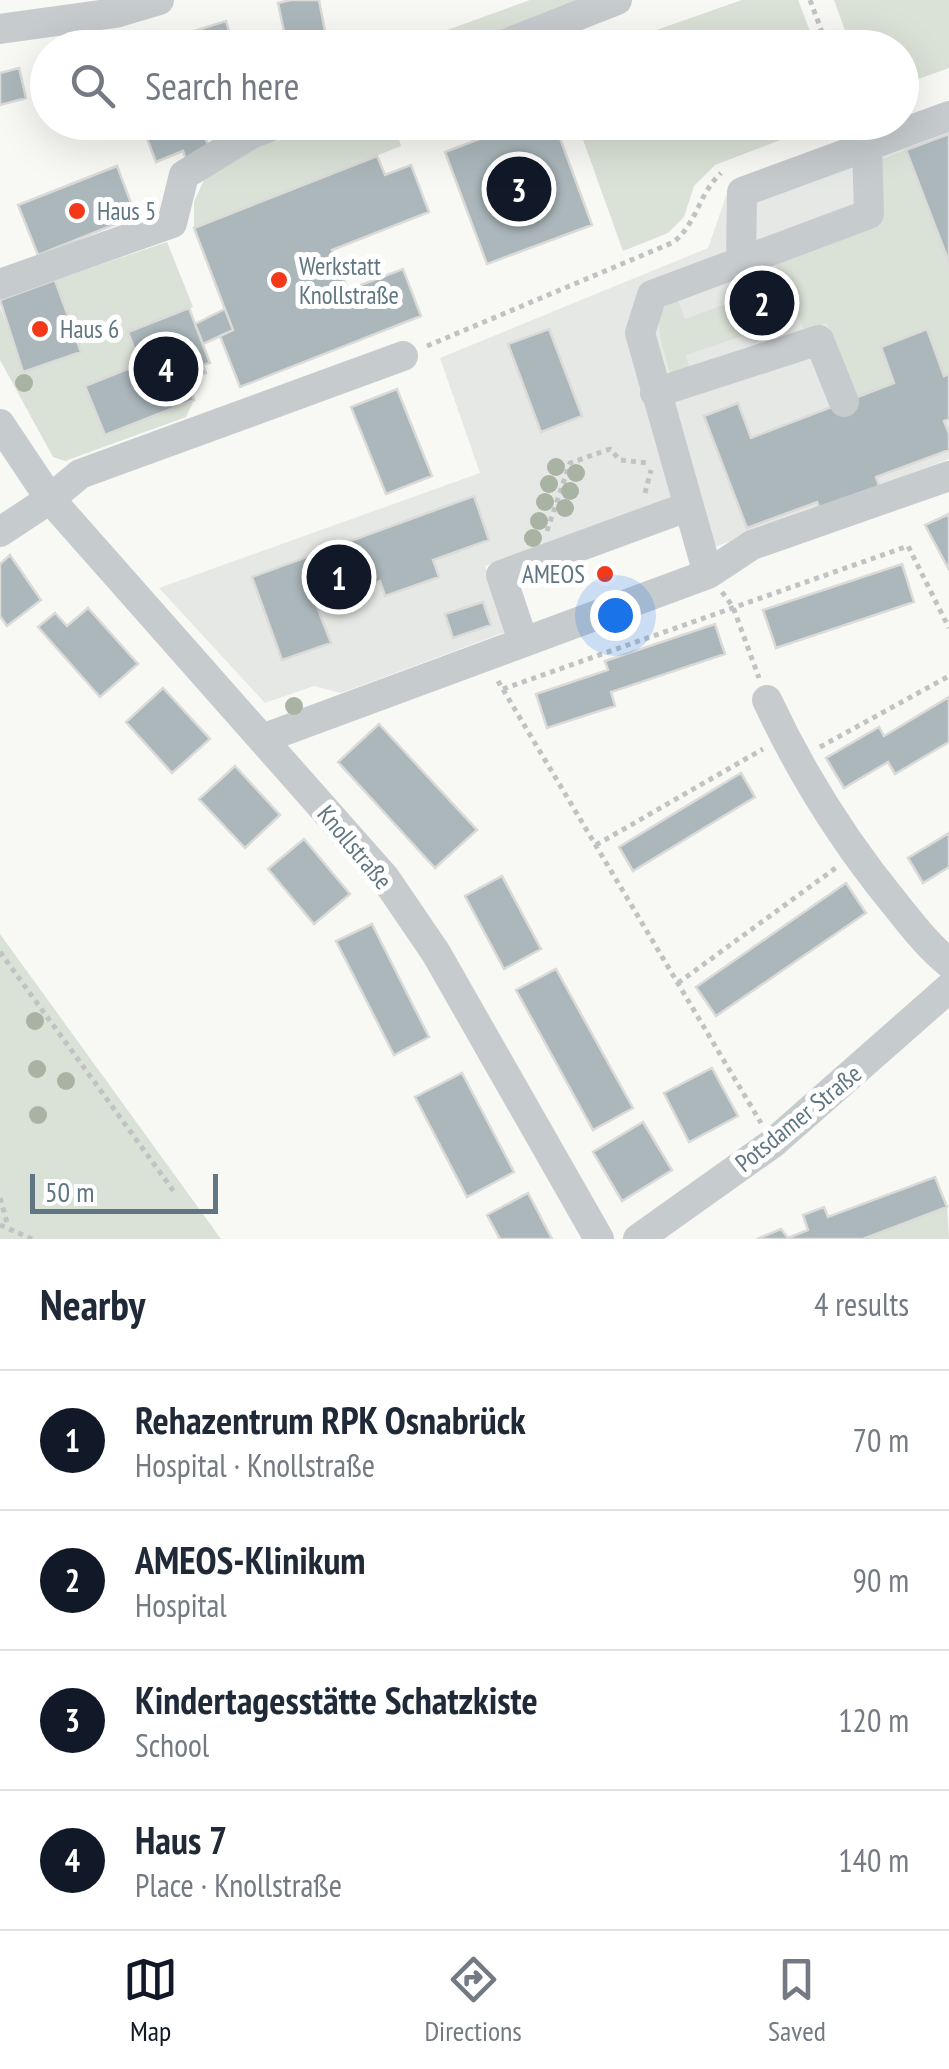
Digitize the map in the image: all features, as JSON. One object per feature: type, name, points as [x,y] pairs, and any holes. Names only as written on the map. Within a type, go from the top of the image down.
[{"type":"street","points":[[0,29],[115,13],[159,0]]},
{"type":"street","points":[[541,30],[617,0]]},
{"type":"street","points":[[919,126],[949,116]]},
{"type":"street","points":[[0,284],[172,223],[184,175],[240,140]]},
{"type":"street","points":[[741,262],[742,192],[880,140]]},
{"type":"street","points":[[708,574],[640,334],[652,295],[869,214],[866,145]]},
{"type":"street","points":[[656,393],[819,340],[844,402]]},
{"type":"street","points":[[0,532],[80,474],[403,356]]},
{"type":"street","name":"Knollstraße","points":[[0,424],[50,499],[385,878],[436,953],[599,1239]]},
{"type":"street","points":[[262,739],[708,574],[752,545],[949,476]]},
{"type":"street","points":[[524,640],[501,575],[687,508]]},
{"type":"street","points":[[766,700],[790,748],[856,855],[931,948],[949,963]]},
{"type":"street","name":"Potsdamer Straße","points":[[638,1239],[773,1143],[949,988]]},
{"type":"path","points":[[810,0],[821,30]]},
{"type":"path","points":[[403,356],[674,242],[691,227],[704,192],[720,174],[736,167]]},
{"type":"path","points":[[536,562],[570,463],[610,448],[620,460],[636,464],[673,457]]},
{"type":"path","points":[[773,1143],[503,689],[908,546],[949,628]]},
{"type":"path","points":[[734,607],[766,700]]},
{"type":"path","points":[[596,845],[790,748],[949,676]]},
{"type":"path","points":[[678,983],[856,855]]},
{"type":"path","points":[[0,952],[175,1192]]},
{"type":"path","points":[[0,1198],[8,1226]]},
{"type":"path","points":[[0,1225],[32,1239]]},
{"type":"shaded area","points":[[530,0],[583,0],[505,30],[448,30]]},
{"type":"shaded area","points":[[742,0],[798,0],[809,30],[656,30]]},
{"type":"shaded area","points":[[834,0],[949,0],[949,68],[919,79],[919,30],[845,30]]},
{"type":"shaded area","points":[[949,106],[949,459],[712,548],[694,494],[485,566],[508,631],[341,693],[314,686],[265,703],[159,588],[480,473],[440,358],[708,248],[730,185],[855,140],[919,140],[919,117]]},
{"type":"shaded area","points":[[280,140],[399,140],[401,146],[194,228],[194,202],[204,180],[255,147]]},
{"type":"shaded area","points":[[583,140],[780,140],[715,165],[694,186],[684,217],[668,233],[623,251]]},
{"type":"shaded area","points":[[906,150],[949,262],[949,374],[944,376],[926,329],[881,347],[894,383],[858,397],[827,323],[804,331],[799,317],[686,355],[689,367],[670,373],[660,331],[667,304],[676,296],[685,319],[782,283],[774,260],[880,220],[879,161]]},
{"type":"shaded area","points":[[167,242],[193,307],[129,332],[140,364],[86,386],[105,435],[194,400],[186,417],[65,461],[53,457],[0,360],[0,307],[24,372],[80,352],[55,280]]},
{"type":"shaded area","points":[[0,934],[221,1239],[0,1239]]},
{"type":"shaded area","points":[[947,1207],[949,1239],[863,1239]]},
{"type":"building","points":[[319,0],[325,30],[284,30],[278,3]]},
{"type":"building","points":[[226,21],[229,30],[197,30]]},
{"type":"building","points":[[19,68],[26,98],[0,105],[0,73]]},
{"type":"building","points":[[949,134],[949,262],[906,150]]},
{"type":"building","points":[[148,140],[206,140],[210,150],[186,159],[183,151],[156,162]]},
{"type":"building","points":[[477,140],[561,140],[592,225],[487,264],[445,152]]},
{"type":"building","name":"Werkstatt Knollstraße","points":[[377,156],[385,175],[411,165],[429,212],[332,250],[348,290],[403,269],[421,316],[240,387],[220,336],[233,330],[194,228]]},
{"type":"building","name":"Haus 5","points":[[117,166],[136,216],[38,255],[18,205]]},
{"type":"building","name":"Haus 6","points":[[55,280],[81,352],[23,372],[0,300]]},
{"type":"building","points":[[189,308],[210,363],[203,365],[206,373],[187,379],[194,400],[105,435],[85,386],[140,364],[128,332]]},
{"type":"building","points":[[225,309],[233,330],[203,344],[195,324]]},
{"type":"building","points":[[549,329],[582,416],[541,432],[508,344]]},
{"type":"building","points":[[927,329],[944,376],[949,374],[949,419],[944,421],[949,450],[876,477],[881,491],[821,513],[817,502],[747,528],[704,416],[738,403],[751,438],[894,383],[881,347]]},
{"type":"building","points":[[397,389],[432,476],[386,494],[351,407]]},
{"type":"building","points":[[474,496],[489,540],[433,560],[439,577],[385,596],[380,581],[316,604],[331,643],[282,660],[252,577]]},
{"type":"building","points":[[949,514],[949,570],[925,525]]},
{"type":"building","points":[[10,555],[41,600],[7,626],[0,616],[0,564]]},
{"type":"building","points":[[902,564],[914,602],[776,648],[763,610]]},
{"type":"building","points":[[483,602],[491,625],[453,638],[445,614]]},
{"type":"building","points":[[88,608],[138,664],[100,697],[38,627],[55,613],[67,626]]},
{"type":"building","points":[[715,624],[725,654],[611,692],[615,706],[547,728],[536,694],[608,670],[605,661]]},
{"type":"building","points":[[163,688],[210,739],[172,773],[126,722]]},
{"type":"building","points":[[949,697],[949,742],[895,774],[888,762],[844,788],[826,758],[879,727],[884,736]]},
{"type":"building","points":[[379,724],[477,830],[435,868],[338,762]]},
{"type":"building","points":[[235,766],[280,815],[245,848],[199,799]]},
{"type":"building","points":[[741,773],[755,797],[633,871],[619,847]]},
{"type":"building","points":[[949,833],[949,867],[923,883],[908,858]]},
{"type":"building","points":[[304,839],[350,894],[314,924],[268,869]]},
{"type":"building","points":[[502,876],[541,949],[504,969],[465,896]]},
{"type":"building","points":[[846,883],[866,913],[716,1016],[696,987]]},
{"type":"building","points":[[372,924],[429,1037],[394,1055],[336,941]]},
{"type":"building","points":[[556,969],[633,1108],[593,1130],[516,990]]},
{"type":"building","points":[[712,1068],[738,1116],[689,1142],[664,1093]]},
{"type":"building","points":[[462,1073],[514,1172],[467,1197],[415,1097]]},
{"type":"building","points":[[643,1122],[672,1170],[622,1201],[593,1152]]},
{"type":"building","points":[[935,1177],[947,1207],[863,1239],[757,1239],[781,1229],[788,1238],[808,1230],[803,1215],[824,1207],[828,1217]]},
{"type":"building","points":[[528,1193],[552,1239],[500,1239],[487,1215]]},
{"type":"place","name":"Kindertagesstätte Schatzkiste","points":[[519,189]]},
{"type":"place","name":"Haus 5","points":[[77,211]]},
{"type":"place","name":"Werkstatt Knollstraße","points":[[279,280]]},
{"type":"place","name":"AMEOS-Klinikum","points":[[762,303]]},
{"type":"place","name":"Haus 6","points":[[40,329]]},
{"type":"place","name":"Haus 7","points":[[166,369]]},
{"type":"place","name":"AMEOS","points":[[605,574]]},
{"type":"place","name":"Rehazentrum RPK Osnabrück","points":[[339,577]]}]
